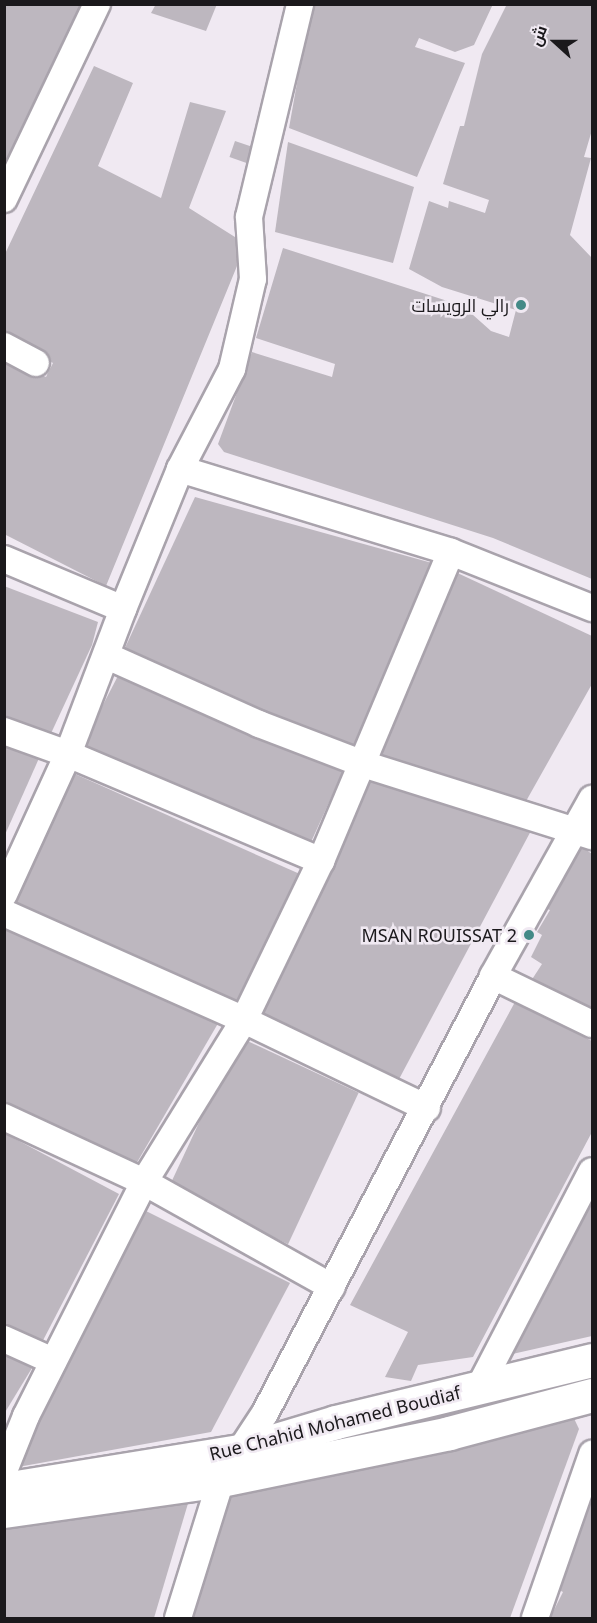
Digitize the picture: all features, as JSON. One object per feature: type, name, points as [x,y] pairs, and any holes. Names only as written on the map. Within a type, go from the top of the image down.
[{"type":"main road","name":"Rue Chahid Mohamed Boudiaf","points":[[4,1489],[239,1451],[336,1422],[592,1360]]},
{"type":"main road","name":"Rue Chahid Mohamed Boudiaf","points":[[4,1511],[220,1480],[449,1433],[592,1395]]},
{"type":"street","points":[[4,199],[97,4]]},
{"type":"street","points":[[4,894],[68,754],[123,609],[180,469],[232,369],[253,279],[249,217],[300,4]]},
{"type":"street","points":[[4,346],[36,363]]},
{"type":"street","points":[[180,469],[452,552],[592,608]]},
{"type":"street","points":[[4,1471],[53,1361],[144,1182],[244,1020],[321,861],[452,552]]},
{"type":"street","points":[[4,559],[123,609]]},
{"type":"street","points":[[107,656],[259,724],[363,764],[584,833]]},
{"type":"street","points":[[4,731],[68,754],[321,861]]},
{"type":"street","points":[[178,1618],[220,1480],[265,1413],[428,1108],[493,976],[584,833],[592,799]]},
{"type":"street","points":[[4,913],[244,1020],[428,1108]]},
{"type":"street","points":[[493,976],[592,1024]]},
{"type":"street","points":[[4,1117],[144,1182],[332,1287]]},
{"type":"street","points":[[480,1386],[592,1171]]},
{"type":"street","points":[[4,1339],[53,1361]]},
{"type":"street","points":[[535,1618],[592,1454]]},
{"type":"building","points":[[4,4],[85,4],[4,171]]},
{"type":"building","points":[[156,4],[217,4],[206,31],[151,13]]},
{"type":"building","points":[[311,4],[493,4],[474,45],[455,52],[419,38],[415,47],[465,63],[417,177],[289,128]]},
{"type":"building","points":[[507,4],[592,4],[592,130],[584,157],[591,158],[570,235],[592,258],[592,579],[493,538],[224,452],[218,444],[252,352],[332,377],[335,364],[256,338],[283,248],[463,306],[491,331],[509,337],[516,310],[442,287],[409,269],[429,201],[448,208],[449,201],[485,213],[489,200],[443,184],[460,126],[464,126],[482,54]]},
{"type":"building","points":[[94,66],[133,83],[98,166],[161,198],[190,102],[226,111],[189,208],[246,244],[106,586],[4,534],[4,359],[46,377],[53,363],[4,335],[4,256]]},
{"type":"building","points":[[235,141],[252,147],[246,163],[229,157]]},
{"type":"building","points":[[288,142],[414,187],[393,263],[275,232]]},
{"type":"building","points":[[195,497],[432,563],[358,747],[236,701],[124,650]]},
{"type":"building","points":[[451,570],[592,636],[592,684],[525,803],[378,754]]},
{"type":"building","points":[[4,586],[98,622],[92,645],[47,742],[4,726]]},
{"type":"building","points":[[121,670],[346,765],[311,842],[77,755]]},
{"type":"building","points":[[4,742],[40,756],[4,837]]},
{"type":"building","points":[[66,770],[300,874],[241,1007],[7,902]]},
{"type":"building","points":[[368,780],[533,827],[398,1081],[250,1013]]},
{"type":"building","points":[[582,847],[592,854],[592,1013],[531,981],[542,964],[531,957],[542,935],[537,932],[550,910],[541,907],[565,851]]},
{"type":"building","points":[[4,921],[220,1020],[132,1171],[4,1104]]},
{"type":"building","points":[[515,1002],[592,1041],[592,1132],[473,1357],[418,1365],[411,1381],[385,1377],[408,1332],[350,1305]]},
{"type":"building","points":[[239,1037],[359,1093],[288,1244],[168,1188]]},
{"type":"building","points":[[4,1133],[119,1194],[37,1352],[4,1335]]},
{"type":"building","points":[[592,1190],[592,1336],[504,1356]]},
{"type":"building","points":[[144,1210],[290,1283],[211,1432],[18,1467],[11,1459]]},
{"type":"building","points":[[4,1355],[32,1368],[4,1414]]},
{"type":"building","points":[[571,1412],[579,1429],[510,1618],[185,1618],[219,1499]]},
{"type":"building","points":[[592,1475],[592,1618],[550,1618],[563,1592],[553,1587]]},
{"type":"building","points":[[189,1500],[154,1618],[4,1618],[4,1528]]},
{"type":"place","name":"رالي الرويسات","points":[[521,305]]},
{"type":"place","name":"MSAN ROUISSAT 2","points":[[529,935]]}]
